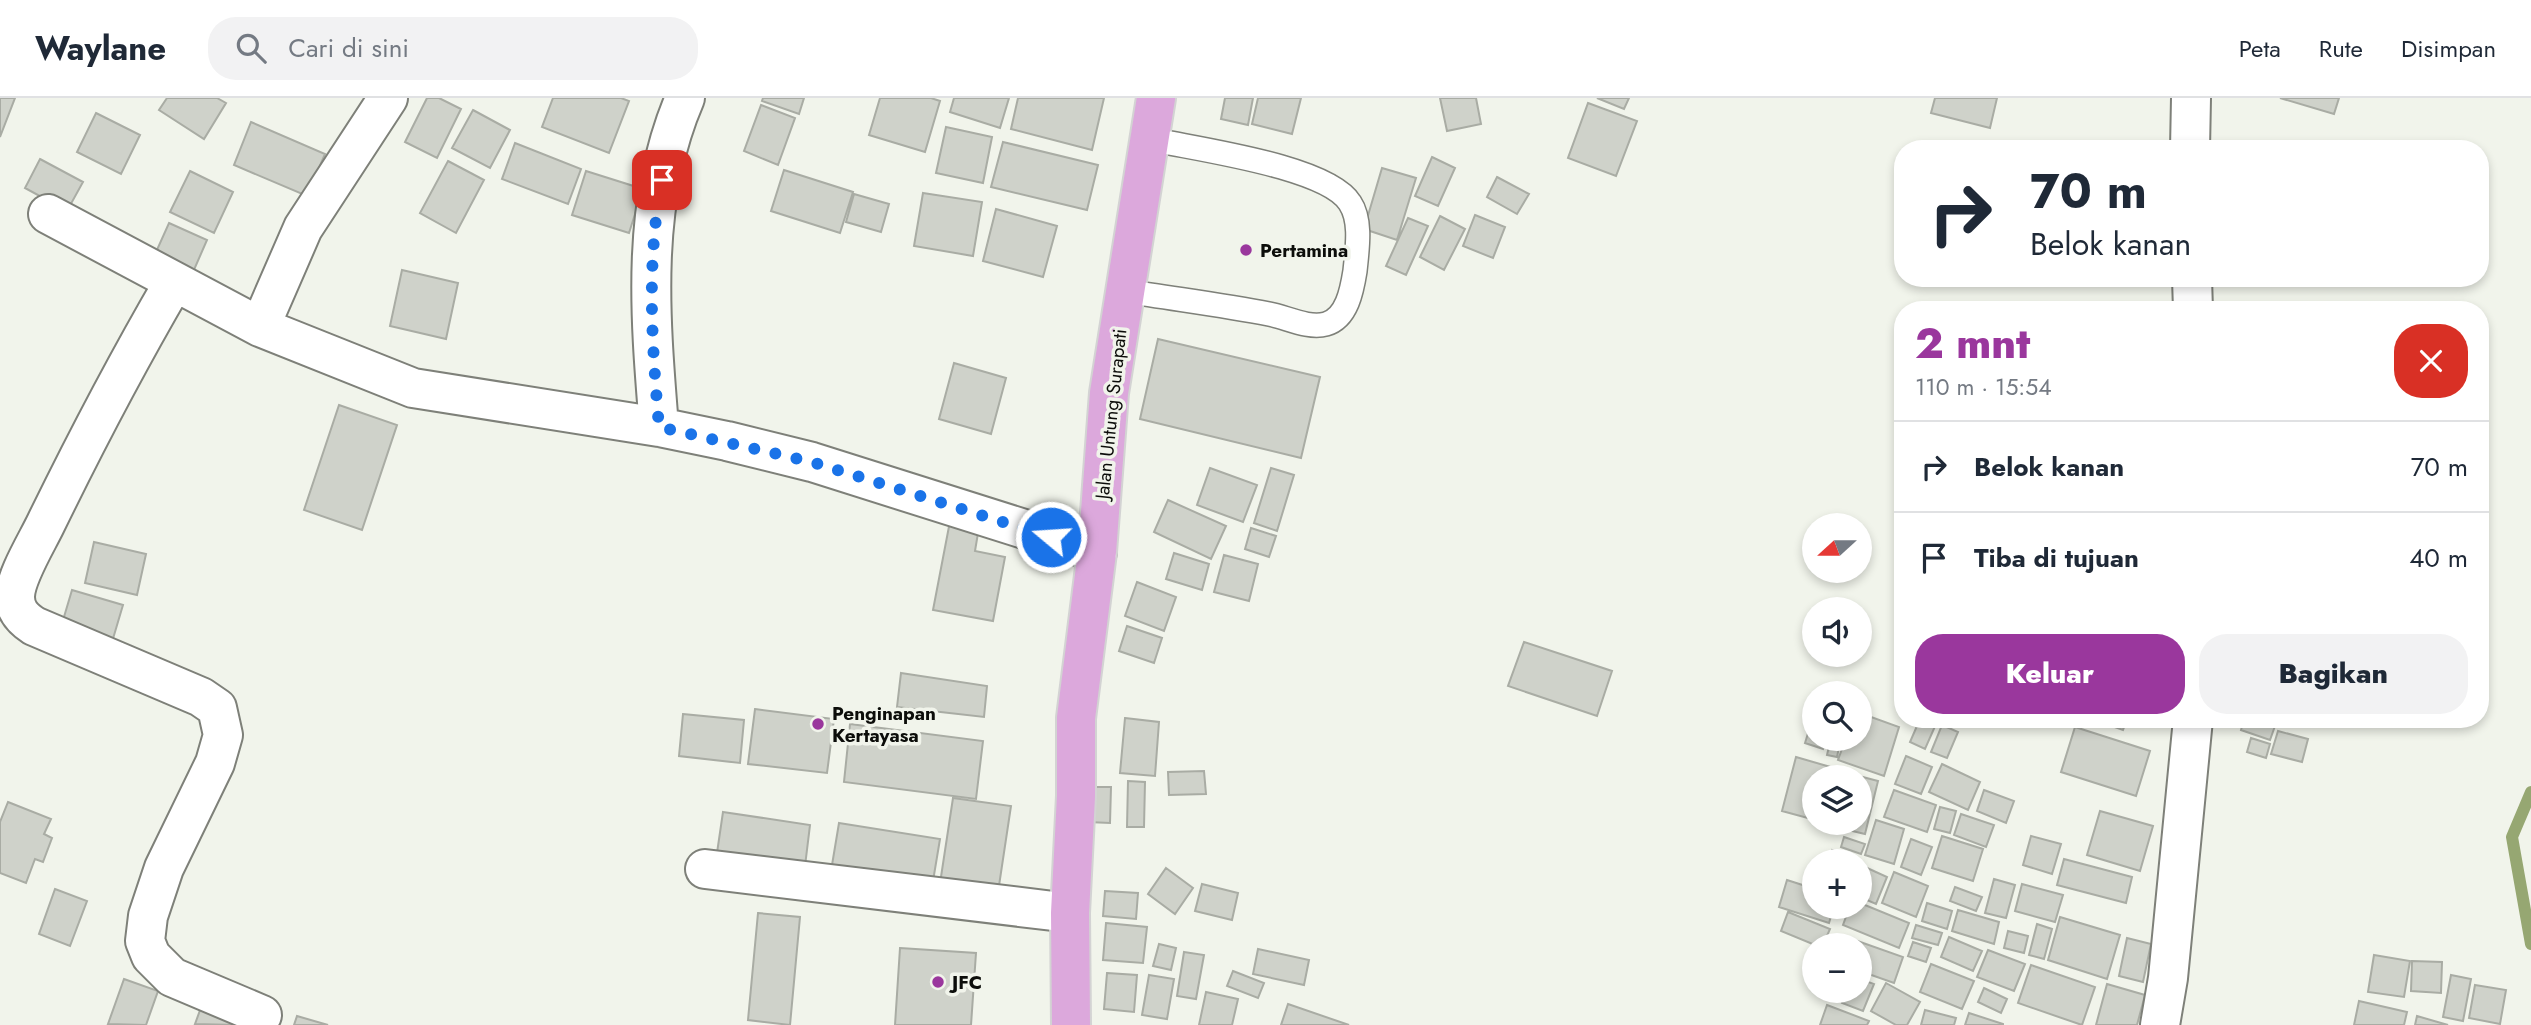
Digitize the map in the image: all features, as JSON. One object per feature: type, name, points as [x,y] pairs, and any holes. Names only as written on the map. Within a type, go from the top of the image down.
[{"type":"highway","name":"Jalan Untung Surapati","points":[[1071,1025],[1070,913],[1076,796],[1076,718],[1097,552],[1109,393],[1156,98]]},
{"type":"street","points":[[261,327],[303,228],[388,98]]},
{"type":"street","points":[[659,427],[649,294],[654,219],[671,140],[685,98]]},
{"type":"street","points":[[2190,140],[2191,98]]},
{"type":"street","points":[[48,214],[261,327],[414,388],[659,427],[812,462],[1097,552]]},
{"type":"street","points":[[174,282],[111,391],[53,509],[15,593],[16,606],[23,619],[34,626],[201,697],[217,708],[223,735],[215,763],[164,868],[148,916],[145,941],[151,956],[172,977],[262,1015]]},
{"type":"street","points":[[2160,1025],[2168,978],[2192,728]]},
{"type":"street","points":[[705,869],[1070,913]]},
{"type":"lane","points":[[1126,291],[1272,314],[1299,323],[1326,324],[1343,313],[1353,279],[1358,239],[1351,203],[1332,185],[1290,170],[1150,139]]},
{"type":"building","points":[[0,98],[15,98],[0,137]]},
{"type":"building","points":[[167,98],[217,98],[226,103],[204,139],[159,110]]},
{"type":"building","points":[[427,98],[439,98],[461,109],[437,158],[405,142]]},
{"type":"building","points":[[553,98],[621,98],[629,101],[609,153],[542,127]]},
{"type":"building","points":[[763,98],[804,98],[799,114],[762,101]]},
{"type":"building","points":[[880,98],[931,98],[940,101],[925,152],[869,135]]},
{"type":"building","points":[[954,98],[1009,98],[1000,128],[950,112]]},
{"type":"building","points":[[1018,98],[1104,98],[1092,150],[1011,129]]},
{"type":"building","points":[[1225,98],[1253,98],[1248,125],[1221,119]]},
{"type":"building","points":[[1258,98],[1301,98],[1292,134],[1252,124]]},
{"type":"building","points":[[1440,98],[1476,98],[1481,124],[1447,131]]},
{"type":"building","points":[[1597,98],[1629,98],[1624,109]]},
{"type":"building","points":[[1935,98],[1997,98],[1990,128],[1931,113]]},
{"type":"building","points":[[2280,98],[2339,98],[2334,114]]},
{"type":"building","points":[[1588,103],[1637,121],[1616,176],[1568,158]]},
{"type":"building","points":[[761,105],[795,118],[778,165],[744,151]]},
{"type":"building","points":[[473,110],[510,130],[490,168],[452,148]]},
{"type":"building","points":[[96,113],[140,135],[121,174],[77,152]]},
{"type":"building","points":[[251,122],[325,154],[307,196],[234,165]]},
{"type":"building","points":[[946,127],[992,137],[983,183],[936,173]]},
{"type":"building","points":[[1003,142],[1098,165],[1087,210],[991,187]]},
{"type":"building","points":[[515,143],[581,169],[568,204],[502,179]]},
{"type":"building","points":[[1432,157],[1455,168],[1438,206],[1415,196]]},
{"type":"building","points":[[40,159],[83,182],[67,211],[25,188]]},
{"type":"building","points":[[448,161],[484,180],[456,233],[420,213]]},
{"type":"building","points":[[1382,168],[1416,178],[1397,240],[1364,229]]},
{"type":"building","points":[[784,170],[853,192],[840,233],[771,211]]},
{"type":"building","points":[[190,171],[233,192],[214,233],[170,212]]},
{"type":"building","points":[[586,171],[643,189],[629,233],[572,215]]},
{"type":"building","points":[[1497,177],[1529,194],[1517,214],[1487,197]]},
{"type":"building","points":[[923,193],[982,202],[973,256],[914,246]]},
{"type":"building","points":[[854,194],[889,204],[881,232],[846,222]]},
{"type":"building","points":[[996,209],[1057,226],[1043,277],[983,261]]},
{"type":"building","points":[[1475,215],[1505,227],[1493,258],[1463,246]]},
{"type":"building","points":[[1440,216],[1465,229],[1444,270],[1420,257]]},
{"type":"building","points":[[1408,218],[1428,226],[1406,275],[1386,266]]},
{"type":"building","points":[[169,223],[207,240],[190,279],[152,261]]},
{"type":"building","points":[[402,270],[458,283],[446,339],[390,326]]},
{"type":"building","points":[[1158,339],[1320,377],[1301,458],[1140,419]]},
{"type":"building","points":[[954,363],[1006,378],[991,434],[939,419]]},
{"type":"building","points":[[339,405],[397,425],[362,530],[304,510]]},
{"type":"building","points":[[1210,468],[1257,485],[1243,522],[1197,505]]},
{"type":"building","points":[[1271,468],[1294,475],[1277,531],[1254,523]]},
{"type":"building","points":[[1168,500],[1226,526],[1211,559],[1154,532]]},
{"type":"building","points":[[951,516],[980,521],[975,551],[1005,557],[993,621],[933,610]]},
{"type":"building","points":[[1251,528],[1276,536],[1269,557],[1245,549]]},
{"type":"building","points":[[94,542],[146,554],[137,595],[85,583]]},
{"type":"building","points":[[1174,553],[1209,564],[1202,590],[1166,579]]},
{"type":"building","points":[[1224,555],[1258,564],[1249,601],[1214,592]]},
{"type":"building","points":[[1137,582],[1176,597],[1164,631],[1125,616]]},
{"type":"building","points":[[72,590],[123,605],[112,642],[61,627]]},
{"type":"building","points":[[1127,626],[1162,638],[1154,663],[1119,651]]},
{"type":"building","points":[[1524,642],[1612,671],[1597,716],[1508,686]]},
{"type":"building","points":[[901,673],[987,686],[984,717],[897,707]]},
{"type":"building","points":[[755,709],[834,719],[827,773],[748,764]]},
{"type":"building","points":[[683,714],[744,720],[740,763],[679,756]]},
{"type":"building","points":[[1872,717],[1899,728],[1884,776],[1872,772],[1872,765],[1852,765],[1838,760],[1841,751],[1872,751]]},
{"type":"building","points":[[1125,718],[1159,722],[1155,776],[1120,773]]},
{"type":"building","points":[[850,724],[983,741],[976,799],[844,782]]},
{"type":"building","points":[[1916,728],[1934,728],[1925,749],[1910,742]]},
{"type":"building","points":[[1941,728],[1958,732],[1947,758],[1931,752]]},
{"type":"building","points":[[2075,728],[2150,751],[2136,796],[2061,772]]},
{"type":"building","points":[[2242,728],[2274,728],[2270,740]]},
{"type":"building","points":[[2278,731],[2308,739],[2302,762],[2271,754]]},
{"type":"building","points":[[2251,738],[2270,744],[2266,758],[2247,752]]},
{"type":"building","points":[[1828,751],[1838,751],[1837,757],[1827,755]]},
{"type":"building","points":[[1906,756],[1932,767],[1921,794],[1895,784]]},
{"type":"building","points":[[1796,757],[1824,765],[1802,765],[1802,816],[1782,811]]},
{"type":"building","points":[[1942,764],[1980,782],[1968,810],[1929,792]]},
{"type":"building","points":[[1204,771],[1206,794],[1169,795],[1168,772]]},
{"type":"building","points":[[1872,779],[1878,781],[1872,805]]},
{"type":"building","points":[[1128,781],[1145,782],[1144,827],[1127,827]]},
{"type":"building","points":[[1089,787],[1111,787],[1110,823],[1088,822]]},
{"type":"building","points":[[1894,790],[1936,805],[1927,832],[1884,817]]},
{"type":"building","points":[[1984,790],[2014,801],[2006,823],[1977,811]]},
{"type":"building","points":[[953,798],[1011,806],[997,899],[939,890]]},
{"type":"building","points":[[8,802],[51,819],[44,834],[52,838],[43,862],[35,859],[26,883],[0,873],[0,822]]},
{"type":"building","points":[[1940,807],[1956,811],[1950,833],[1934,829]]},
{"type":"building","points":[[2100,811],[2153,826],[2140,871],[2087,855]]},
{"type":"building","points":[[723,812],[810,825],[805,866],[717,853]]},
{"type":"building","points":[[1961,814],[1994,825],[1986,847],[1954,835]]},
{"type":"building","points":[[1876,820],[1904,829],[1894,864],[1872,857],[1872,849],[1867,849]]},
{"type":"building","points":[[839,823],[940,839],[932,887],[831,871]]},
{"type":"building","points":[[1942,836],[1983,849],[1973,881],[1932,868]]},
{"type":"building","points":[[2031,836],[2061,844],[2052,874],[2023,865]]},
{"type":"building","points":[[1844,837],[1865,844],[1863,849],[1841,847]]},
{"type":"building","points":[[1911,839],[1932,847],[1921,875],[1901,867]]},
{"type":"building","points":[[2064,859],[2132,877],[2126,903],[2057,885]]},
{"type":"building","points":[[1166,868],[1193,888],[1175,914],[1148,894]]},
{"type":"building","points":[[1872,870],[1887,877],[1876,904],[1872,902]]},
{"type":"building","points":[[1894,872],[1928,886],[1916,917],[1882,903]]},
{"type":"building","points":[[1994,879],[2015,885],[2006,918],[1985,913]]},
{"type":"building","points":[[1787,880],[1802,885],[1802,914],[1779,907]]},
{"type":"building","points":[[1202,884],[1238,893],[1232,920],[1195,911]]},
{"type":"building","points":[[2022,884],[2063,895],[2055,922],[2015,911]]},
{"type":"building","points":[[1955,887],[1982,897],[1976,911],[1950,901]]},
{"type":"building","points":[[55,889],[87,901],[70,946],[39,934]]},
{"type":"building","points":[[1105,891],[1138,893],[1136,919],[1103,916]]},
{"type":"building","points":[[1927,903],[1952,911],[1947,929],[1922,921]]},
{"type":"building","points":[[1872,908],[1909,923],[1899,948],[1872,937],[1872,933],[1862,933],[1843,925],[1845,919],[1872,919]]},
{"type":"building","points":[[1958,910],[1999,922],[1994,944],[1952,931]]},
{"type":"building","points":[[1788,912],[1830,929],[1828,933],[1802,933],[1802,940],[1781,931]]},
{"type":"building","points":[[758,913],[800,917],[790,1025],[748,1020]]},
{"type":"building","points":[[2060,917],[2120,935],[2107,979],[2048,960]]},
{"type":"building","points":[[1106,923],[1147,927],[1143,963],[1103,960]]},
{"type":"building","points":[[2037,924],[2052,929],[2044,959],[2029,955]]},
{"type":"building","points":[[1916,925],[1942,933],[1938,945],[1912,938]]},
{"type":"building","points":[[2008,931],[2028,936],[2024,953],[2004,948]]},
{"type":"building","points":[[1949,937],[1982,951],[1973,971],[1941,957]]},
{"type":"building","points":[[2127,938],[2151,944],[2143,982],[2119,976]]},
{"type":"building","points":[[1913,942],[1931,948],[1926,962],[1908,956]]},
{"type":"building","points":[[1159,944],[1176,948],[1171,970],[1153,966]]},
{"type":"building","points":[[1872,946],[1903,957],[1894,983],[1872,975]]},
{"type":"building","points":[[900,948],[976,953],[971,1025],[895,1025]]},
{"type":"building","points":[[1258,949],[1309,960],[1304,985],[1253,974]]},
{"type":"building","points":[[1988,950],[2025,964],[2014,991],[1977,977]]},
{"type":"building","points":[[1184,952],[1204,955],[1196,999],[1177,996]]},
{"type":"building","points":[[2374,955],[2410,961],[2404,997],[2368,992]]},
{"type":"building","points":[[2412,961],[2442,962],[2441,993],[2411,991]]},
{"type":"building","points":[[1931,964],[1974,981],[1962,1009],[1920,992]]},
{"type":"building","points":[[2031,965],[2095,987],[2082,1025],[2018,1003]]},
{"type":"building","points":[[1233,971],[1264,983],[1258,998],[1227,986]]},
{"type":"building","points":[[1107,973],[1137,975],[1134,1012],[1104,1009]]},
{"type":"building","points":[[1149,975],[1174,979],[1167,1019],[1142,1015]]},
{"type":"building","points":[[2451,975],[2471,979],[2463,1021],[2443,1017]]},
{"type":"building","points":[[124,979],[158,991],[146,1025],[108,1024]]},
{"type":"building","points":[[1886,983],[1920,1002],[1907,1025],[1896,1025],[1871,1011]]},
{"type":"building","points":[[2107,984],[2145,995],[2137,1025],[2096,1025]]},
{"type":"building","points":[[2475,985],[2506,990],[2500,1024],[2469,1018]]},
{"type":"building","points":[[1984,988],[2007,999],[2001,1013],[1978,1002]]},
{"type":"building","points":[[1206,992],[1238,999],[1232,1025],[1199,1025]]},
{"type":"building","points":[[2359,1001],[2407,1012],[2404,1025],[2354,1025]]},
{"type":"building","points":[[203,1002],[239,1016],[236,1025],[195,1024]]},
{"type":"building","points":[[1842,1003],[1866,1003],[1863,1011]]},
{"type":"building","points":[[1288,1004],[1349,1025],[1281,1025]]},
{"type":"building","points":[[1827,1005],[1869,1021],[1867,1025],[1820,1025]]},
{"type":"building","points":[[1925,1010],[1956,1018],[1954,1025],[1921,1025]]},
{"type":"building","points":[[1969,1013],[2003,1024],[2003,1025],[1965,1025]]},
{"type":"building","points":[[297,1016],[328,1025],[294,1025]]},
{"type":"building","points":[[2417,1016],[2448,1025],[2415,1025]]},
{"type":"waterway","points":[[2531,792],[2512,837],[2531,944]]},
{"type":"place","name":"Pertamina","points":[[1246,250]]},
{"type":"place","name":"Penginapan Kertayasa","points":[[818,724]]},
{"type":"place","name":"JFC","points":[[938,982]]},
{"type":"route","points":[[662,180],[654,219],[649,294],[659,427],[812,462],[1051,537]]}]
